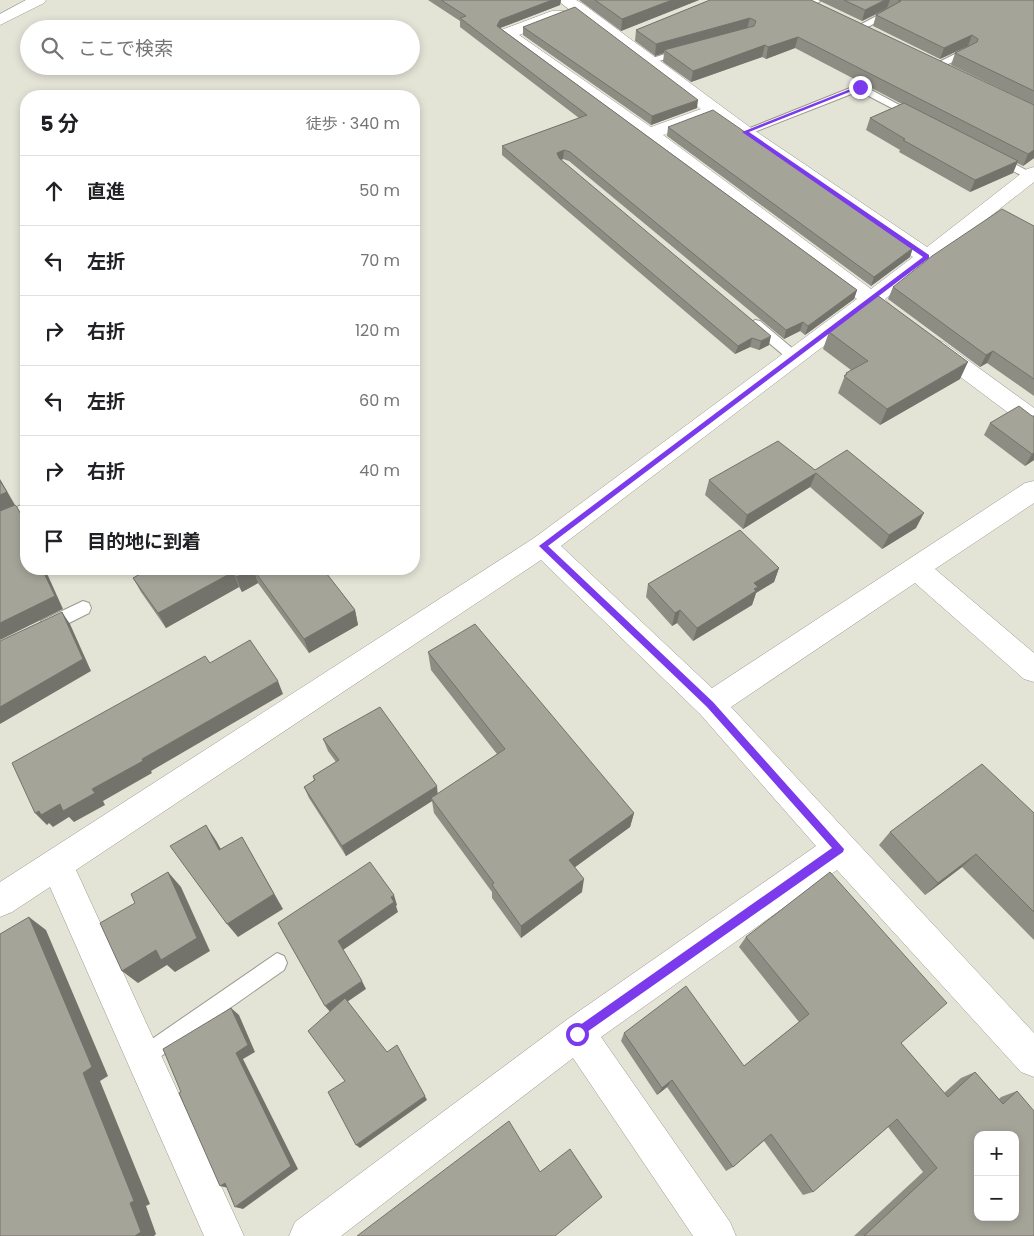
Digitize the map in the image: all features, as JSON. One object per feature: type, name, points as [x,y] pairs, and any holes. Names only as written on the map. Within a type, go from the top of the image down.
[{"type":"street","points":[[0,20],[38,0]]},
{"type":"street","points":[[927,257],[714,110],[571,3],[507,34],[649,134],[1034,420]]},
{"type":"street","points":[[843,20],[876,37]]},
{"type":"street","points":[[619,40],[637,33]]},
{"type":"street","points":[[919,58],[954,75]]},
{"type":"street","points":[[649,134],[714,110]]},
{"type":"street","points":[[0,901],[543,546],[1033,176]]},
{"type":"street","points":[[710,705],[918,569],[1034,490]]},
{"type":"street","points":[[543,546],[710,705],[839,849],[1034,1059]]},
{"type":"street","points":[[918,569],[1034,670]]},
{"type":"street","points":[[308,1236],[577,1034],[839,849]]},
{"type":"street","points":[[56,863],[224,1236]]},
{"type":"street","points":[[577,1034],[716,1236]]},
{"type":"lane","points":[[859,28],[891,12]]},
{"type":"lane","points":[[648,60],[693,49]]},
{"type":"lane","points":[[936,66],[968,51]]},
{"type":"lane","points":[[745,132],[860,87],[928,122]]},
{"type":"lane","points":[[988,154],[1033,176]]},
{"type":"lane","points":[[747,318],[793,356]]},
{"type":"lane","points":[[0,521],[20,512]]},
{"type":"lane","points":[[33,633],[83,608]]},
{"type":"lane","points":[[143,1057],[277,963]]},
{"type":"building","points":[[441,0],[552,0],[500,20],[497,26],[857,290],[808,326],[803,322],[786,330],[570,152],[564,150],[557,153],[559,158],[771,336],[761,341],[752,338],[738,346],[502,146],[587,115],[460,18],[466,16]]},
{"type":"building","points":[[595,0],[672,0],[622,19]]},
{"type":"building","points":[[710,0],[811,0],[1034,105],[1034,150],[1028,154],[798,37],[768,47],[765,45],[693,71],[664,50],[754,26],[756,21],[750,18],[656,44],[636,30]]},
{"type":"building","points":[[844,0],[885,0],[865,10]]},
{"type":"building","points":[[898,0],[1034,0],[1034,91],[955,53],[977,42],[978,39],[972,35],[944,48],[876,15],[901,1]]},
{"type":"building","points":[[575,7],[698,100],[652,116],[523,27]]},
{"type":"building","points":[[904,103],[1018,161],[975,180],[903,140],[905,139],[870,118]]},
{"type":"building","points":[[713,110],[913,248],[874,277],[668,127]]},
{"type":"building","points":[[1002,209],[1034,226],[1034,379],[993,351],[986,355],[893,287],[932,256]]},
{"type":"building","points":[[877,295],[968,362],[887,409],[844,376],[868,361],[829,332]]},
{"type":"building","points":[[1019,406],[1034,416],[1034,453],[1032,454],[990,423]]},
{"type":"building","points":[[778,441],[815,470],[847,450],[924,513],[889,535],[816,473],[747,515],[709,480]]},
{"type":"building","points":[[0,481],[7,492],[0,495]]},
{"type":"building","points":[[15,505],[20,513],[20,575],[45,575],[55,596],[0,623],[0,511]]},
{"type":"building","points":[[740,530],[779,568],[754,583],[758,587],[754,589],[756,591],[697,628],[680,610],[675,613],[648,584]]},
{"type":"building","points":[[138,575],[228,575],[158,613],[133,578]]},
{"type":"building","points":[[257,575],[328,575],[355,610],[304,639]]},
{"type":"building","points":[[62,612],[83,659],[0,707],[0,641]]},
{"type":"building","points":[[475,624],[634,813],[569,860],[584,879],[521,926],[492,885],[494,883],[431,798],[505,749],[428,652]]},
{"type":"building","points":[[250,640],[278,681],[92,789],[95,793],[63,811],[60,804],[41,815],[39,811],[35,813],[12,763],[205,656],[210,663]]},
{"type":"building","points":[[380,707],[437,786],[342,846],[304,787],[315,780],[313,776],[339,760],[323,739]]},
{"type":"building","points":[[982,764],[1034,813],[1034,912],[976,854],[938,883],[890,832]]},
{"type":"building","points":[[206,825],[219,850],[242,837],[274,894],[227,924],[170,846]]},
{"type":"building","points":[[370,862],[394,895],[391,897],[394,902],[338,941],[362,981],[325,1006],[278,923]]},
{"type":"building","points":[[168,872],[197,938],[161,960],[156,950],[122,971],[100,923],[135,903],[131,894]]},
{"type":"building","points":[[830,872],[947,1003],[901,1043],[948,1097],[975,1072],[1003,1104],[1017,1091],[1034,1111],[1034,1236],[864,1236],[937,1168],[897,1119],[813,1192],[771,1134],[733,1167],[672,1080],[662,1088],[624,1033],[686,986],[744,1066],[809,1014],[746,937]]},
{"type":"building","points":[[29,917],[92,1067],[83,1073],[134,1201],[130,1203],[141,1232],[135,1236],[0,1236],[0,934]]},
{"type":"building","points":[[345,998],[387,1052],[397,1045],[425,1096],[356,1145],[328,1092],[345,1081],[308,1031]]},
{"type":"building","points":[[231,1008],[248,1045],[236,1053],[291,1166],[235,1207],[225,1183],[220,1186],[179,1093],[181,1092],[163,1049]]},
{"type":"building","points":[[509,1121],[540,1172],[570,1149],[602,1197],[555,1236],[357,1236]]},
{"type":"route","points":[[577,1034],[839,849],[710,705],[543,546],[927,257],[745,132],[860,87]]}]
